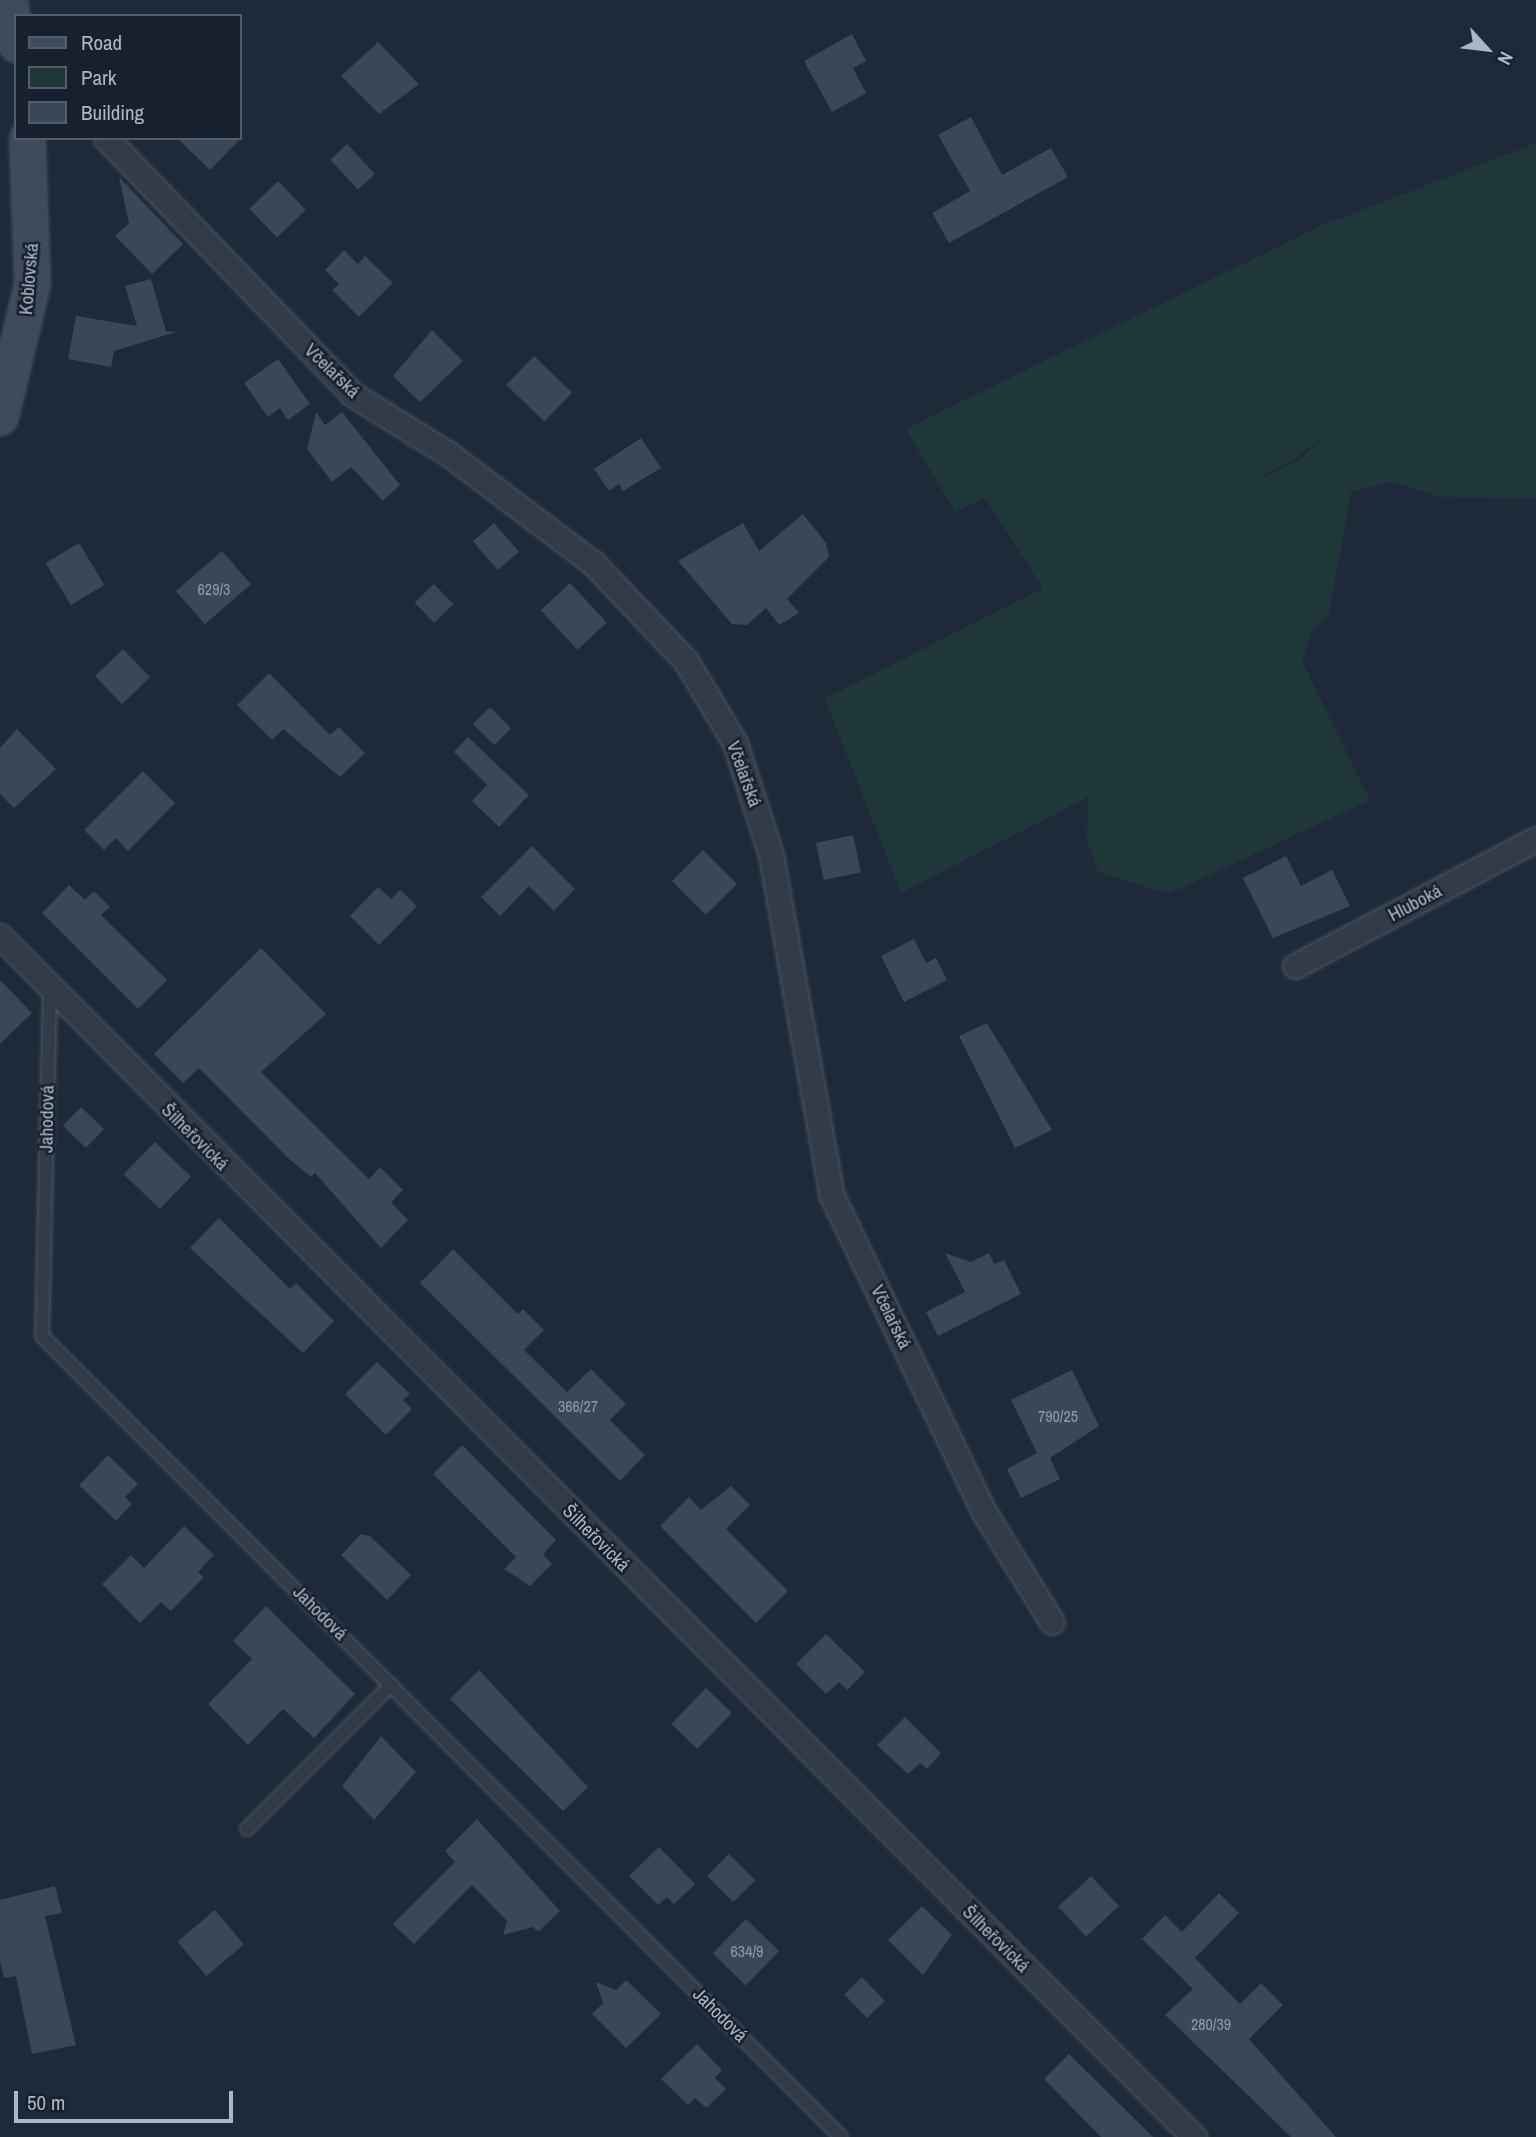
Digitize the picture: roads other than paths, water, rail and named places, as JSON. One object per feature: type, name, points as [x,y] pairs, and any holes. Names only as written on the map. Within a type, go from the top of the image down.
[{"type":"street","points":[[9,0],[14,31]]},
{"type":"street","name":"Koblovská","points":[[0,417],[32,284],[27,140]]},
{"type":"street","name":"Včelařská","points":[[109,140],[352,394],[450,455],[593,563],[686,661],[735,743],[771,855],[832,1196],[984,1512],[1052,1622]]},
{"type":"street","name":"Hluboká","points":[[1295,966],[1536,839]]},
{"type":"street","name":"Šilheřovická","points":[[0,936],[1194,2137]]},
{"type":"lane","name":"Jahodová","points":[[50,989],[42,1336],[841,2137]]},
{"type":"lane","points":[[247,1829],[391,1685]]}]
